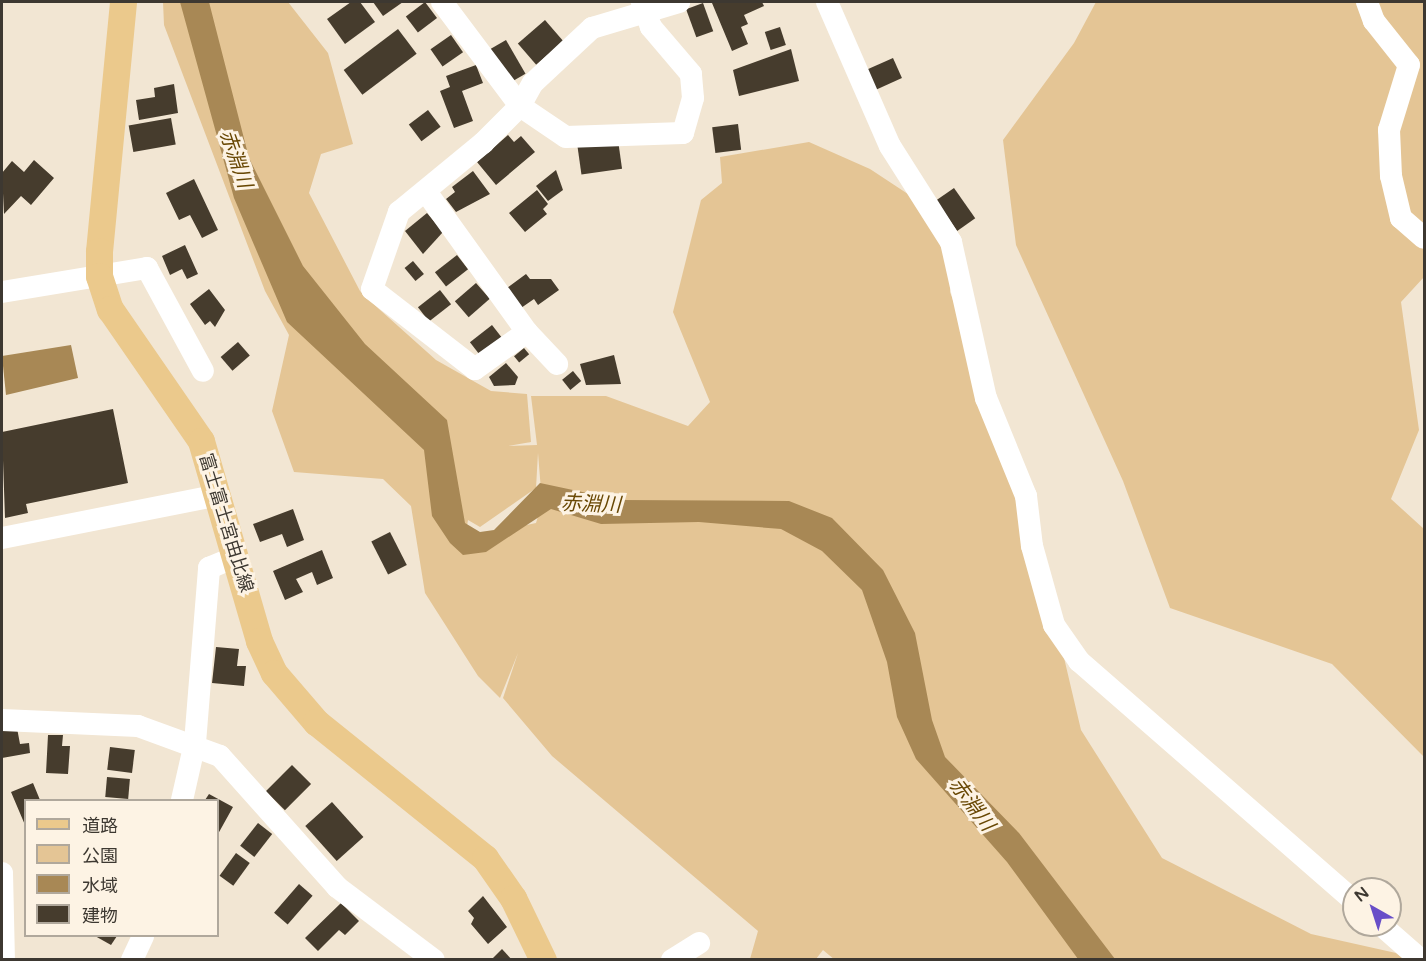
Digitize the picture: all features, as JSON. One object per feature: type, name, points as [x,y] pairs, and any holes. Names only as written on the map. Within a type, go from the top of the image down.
[{"type":"main road","name":"富士富士宮由比線","points":[[123,2],[99,276],[126,338],[201,441],[237,556],[259,641],[292,696],[338,741],[485,858],[513,898],[543,960]]},
{"type":"street","points":[[442,2],[520,106],[566,137],[683,133],[693,98],[691,74],[651,27],[645,7]]},
{"type":"street","points":[[527,332],[475,369],[372,289],[399,212],[427,193],[520,106],[533,83],[592,28],[645,7],[679,2]]},
{"type":"street","points":[[827,2],[890,146],[951,242],[986,398],[1026,496],[1032,546],[1054,625],[1079,661],[1342,891]]},
{"type":"street","points":[[1367,2],[1374,21],[1409,66],[1389,129],[1391,176],[1401,218],[1425,238]]},
{"type":"street","points":[[427,193],[527,332],[557,364]]},
{"type":"street","points":[[2,292],[147,268],[203,371]]},
{"type":"street","points":[[2,538],[219,495]]},
{"type":"street","points":[[182,799],[195,743],[209,568],[237,556]]},
{"type":"street","points":[[2,720],[138,726],[195,743],[220,756],[337,887],[434,960]]},
{"type":"street","points":[[2,873],[3,960]]},
{"type":"street","points":[[132,960],[143,937]]},
{"type":"street","points":[[1395,937],[1421,960]]},
{"type":"street","points":[[672,960],[699,943]]},
{"type":"green space","points":[[163,2],[288,2],[328,53],[353,144],[321,154],[309,193],[360,291],[379,309],[436,360],[491,391],[527,394],[531,442],[508,446],[537,445],[531,396],[606,396],[688,426],[710,402],[673,312],[701,200],[722,183],[720,157],[809,142],[870,169],[917,200],[955,257],[950,292],[1026,496],[1081,730],[1162,858],[1311,934],[1396,953],[1404,959],[835,960],[823,950],[816,959],[750,959],[758,931],[552,756],[503,698],[518,653],[500,698],[478,676],[425,593],[411,506],[383,479],[294,472],[272,411],[289,335],[265,291],[164,25]],"holes":[[[538,453],[542,503],[536,523],[465,538],[468,520],[480,527],[536,488]]]},
{"type":"green space","points":[[1096,2],[1424,2],[1424,277],[1401,302],[1419,430],[1391,499],[1424,529],[1424,757],[1332,664],[1170,608],[1123,481],[1016,245],[1003,140],[1074,43]]},
{"type":"water","name":"赤淵川","points":[[180,2],[209,2],[249,158],[303,266],[365,344],[447,420],[465,523],[480,532],[494,530],[540,483],[620,500],[789,501],[832,518],[883,570],[915,633],[932,720],[945,757],[1019,833],[1115,959],[1078,959],[1007,862],[916,759],[897,717],[887,662],[862,590],[822,551],[781,529],[699,522],[601,524],[551,509],[486,552],[463,555],[450,543],[432,516],[424,450],[287,322],[234,198]]},
{"type":"water","points":[[71,345],[78,378],[6,395],[2,356]]},
{"type":"building","points":[[351,2],[360,2],[375,22],[345,44],[327,19]]},
{"type":"building","points":[[373,2],[403,2],[383,16]]},
{"type":"building","points":[[425,2],[437,18],[418,32],[406,16]]},
{"type":"building","points":[[762,2],[764,6],[744,15],[748,24],[741,27],[748,44],[732,51],[712,3]]},
{"type":"building","points":[[703,3],[713,31],[696,37],[686,9]]},
{"type":"building","points":[[545,20],[563,41],[536,65],[518,44]]},
{"type":"building","points":[[780,27],[786,45],[771,50],[765,32]]},
{"type":"building","points":[[398,29],[417,54],[362,95],[344,70]]},
{"type":"building","points":[[451,35],[463,52],[443,67],[431,49]]},
{"type":"building","points":[[506,40],[526,74],[509,83],[490,50]]},
{"type":"building","points":[[791,49],[799,81],[739,96],[733,70]]},
{"type":"building","points":[[893,58],[902,78],[875,90],[867,70]]},
{"type":"building","points":[[476,65],[483,83],[462,91],[473,121],[454,128],[440,91],[450,87],[446,76]]},
{"type":"building","points":[[174,84],[178,113],[139,120],[136,100],[155,97],[154,88]]},
{"type":"building","points":[[428,110],[441,127],[421,141],[409,124]]},
{"type":"building","points":[[171,118],[176,145],[133,152],[129,125]]},
{"type":"building","points":[[738,124],[741,150],[715,153],[712,127]]},
{"type":"building","points":[[508,135],[514,142],[521,136],[535,152],[496,185],[477,162]]},
{"type":"building","points":[[618,140],[622,169],[581,174],[577,146]]},
{"type":"building","points":[[34,160],[54,178],[31,205],[21,196],[4,214],[2,173],[12,161],[24,172]]},
{"type":"building","points":[[556,170],[563,190],[548,201],[536,186]]},
{"type":"building","points":[[473,171],[490,194],[456,212],[446,199],[455,192],[452,187]]},
{"type":"building","points":[[194,179],[218,230],[202,238],[190,215],[179,220],[166,193]]},
{"type":"building","points":[[954,188],[975,218],[957,231],[936,201]]},
{"type":"building","points":[[537,190],[548,204],[543,209],[547,214],[525,232],[509,213]]},
{"type":"building","points":[[427,213],[443,232],[423,254],[405,231]]},
{"type":"building","points":[[185,245],[198,274],[187,279],[182,269],[170,275],[162,256]]},
{"type":"building","points":[[457,255],[468,269],[446,286],[435,272]]},
{"type":"building","points":[[413,261],[424,274],[416,281],[405,268]]},
{"type":"building","points":[[526,274],[530,279],[551,279],[559,290],[538,305],[534,299],[521,308],[507,288]]},
{"type":"building","points":[[476,283],[490,299],[469,317],[455,301]]},
{"type":"building","points":[[209,289],[225,310],[215,327],[210,321],[205,325],[190,304]]},
{"type":"building","points":[[440,290],[451,304],[429,321],[418,307]]},
{"type":"building","points":[[492,325],[503,339],[481,356],[470,342]]},
{"type":"building","points":[[238,342],[250,356],[232,371],[221,357]]},
{"type":"building","points":[[524,348],[529,354],[519,362],[514,356]]},
{"type":"building","points":[[614,355],[621,384],[586,385],[580,364]]},
{"type":"building","points":[[506,363],[518,377],[515,385],[494,386],[489,377]]},
{"type":"building","points":[[573,371],[581,381],[570,390],[562,380]]},
{"type":"building","points":[[113,409],[128,483],[26,504],[28,513],[5,518],[2,432]]},
{"type":"building","points":[[293,509],[304,540],[287,547],[282,534],[260,542],[253,524]]},
{"type":"building","points":[[390,532],[407,565],[388,575],[371,542]]},
{"type":"building","points":[[322,550],[333,578],[317,585],[312,572],[296,579],[303,592],[285,600],[273,571]]},
{"type":"building","points":[[216,647],[239,649],[237,666],[246,666],[244,686],[212,683]]},
{"type":"building","points":[[17,728],[20,744],[29,743],[30,753],[2,758],[2,731]]},
{"type":"building","points":[[48,735],[63,735],[62,746],[70,746],[68,774],[46,773]]},
{"type":"building","points":[[110,747],[135,750],[132,773],[107,770]]},
{"type":"building","points":[[292,765],[311,784],[285,810],[266,791]]},
{"type":"building","points":[[107,777],[130,779],[128,799],[105,797]]},
{"type":"building","points":[[33,783],[40,799],[24,799],[24,823],[11,792]]},
{"type":"building","points":[[209,794],[218,799],[206,799]]},
{"type":"building","points":[[219,799],[233,807],[219,832]]},
{"type":"building","points":[[332,802],[363,837],[337,861],[305,826]]},
{"type":"building","points":[[258,823],[272,834],[254,857],[240,846]]},
{"type":"building","points":[[236,853],[250,863],[233,886],[220,876]]},
{"type":"building","points":[[299,884],[313,896],[288,924],[274,913]]},
{"type":"building","points":[[483,896],[507,927],[488,944],[471,924],[474,918],[468,911]]},
{"type":"building","points":[[341,903],[359,921],[345,935],[339,930],[318,951],[305,938]]},
{"type":"building","points":[[97,937],[116,937],[111,945]]},
{"type":"building","points":[[502,949],[512,960],[491,960]]}]
